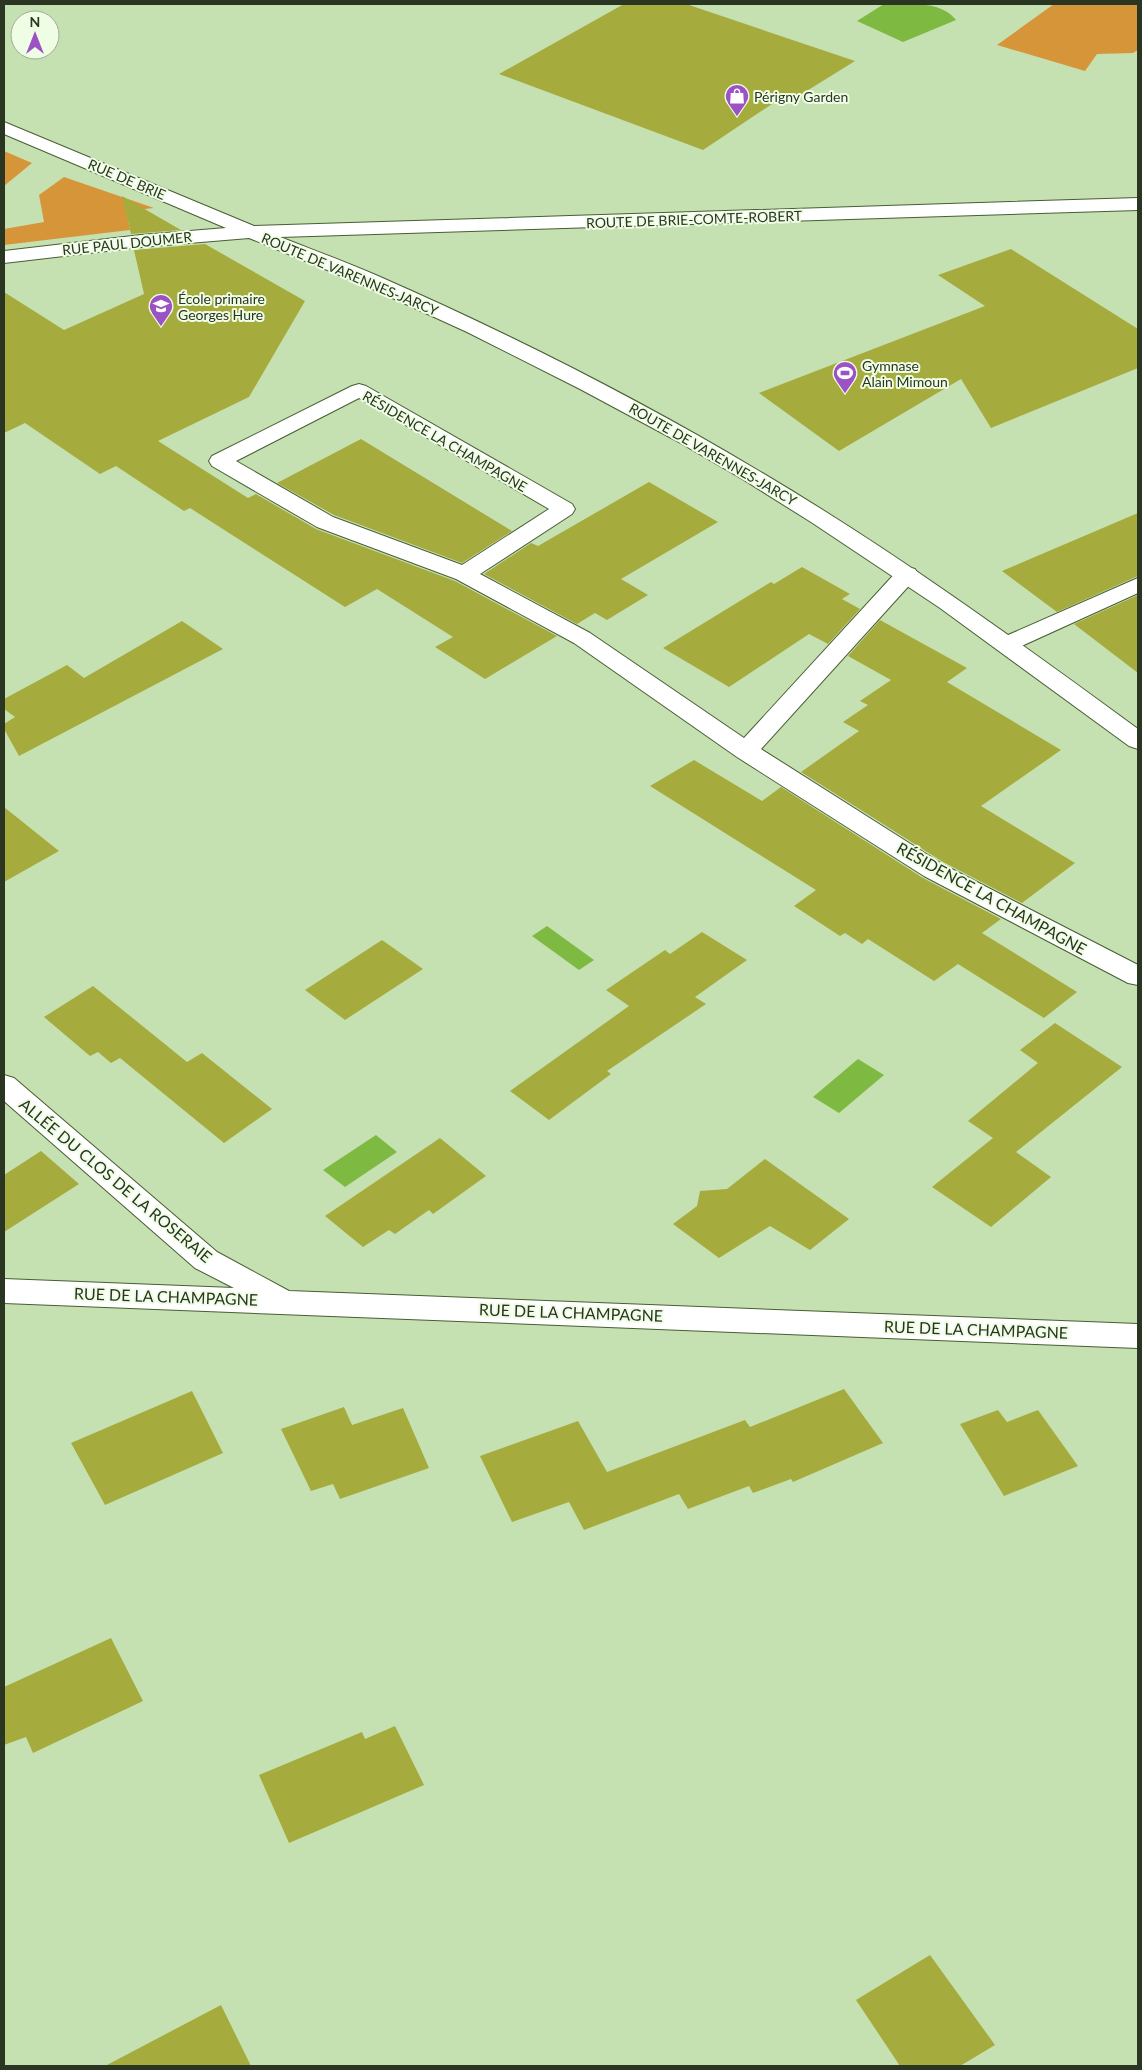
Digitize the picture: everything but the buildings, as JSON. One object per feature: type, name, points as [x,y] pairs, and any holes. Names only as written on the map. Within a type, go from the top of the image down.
[{"type":"street","name":"RUE DE BRIE","points":[[4,127],[250,232]]},
{"type":"street","name":"ROUTE DE BRIE-COMTE-ROBERT","points":[[250,232],[457,227],[1138,204]]},
{"type":"street","name":"RUE PAUL DOUMER","points":[[4,257],[141,240],[250,232]]},
{"type":"street","name":"ROUTE DE VARENNES-JARCY","points":[[250,232],[386,287],[459,320],[618,400],[779,491],[906,574],[1008,644],[1138,740]]},
{"type":"street","name":"RÉSIDENCE LA CHAMPAGNE","points":[[464,574],[564,510],[359,390],[220,461],[325,522],[464,574],[582,638],[746,751],[933,870],[1138,976]]},
{"type":"street","points":[[746,751],[906,574]]},
{"type":"street","points":[[1008,644],[1138,585]]},
{"type":"street","name":"ALLÉE DU CLOS DE LA ROSERAIE","points":[[4,1085],[206,1260],[283,1301]]},
{"type":"street","name":"RUE DE LA CHAMPAGNE","points":[[4,1291],[1138,1336]]},
{"type":"shaded area","points":[[884,4],[923,4],[933,6],[942,9],[956,20],[903,42],[857,21]]},
{"type":"shaded area","points":[[1054,4],[1138,4],[1138,50],[1133,53],[1097,54],[1085,71],[997,45]]},
{"type":"shaded area","points":[[4,151],[32,163],[4,186]]},
{"type":"shaded area","points":[[64,177],[154,208],[126,211],[130,230],[4,245],[4,229],[44,222],[39,195]]},
{"type":"shaded area","points":[[547,926],[594,960],[579,970],[532,936]]},
{"type":"shaded area","points":[[858,1059],[884,1075],[839,1113],[813,1097]]},
{"type":"shaded area","points":[[376,1135],[397,1152],[345,1187],[323,1170]]},
{"type":"place","name":"Périgny Garden","points":[[737,117]]},
{"type":"place","name":"École primaire Georges Hure","points":[[161,327]]},
{"type":"place","name":"Gymnase Alain Mimoun","points":[[845,394]]}]
